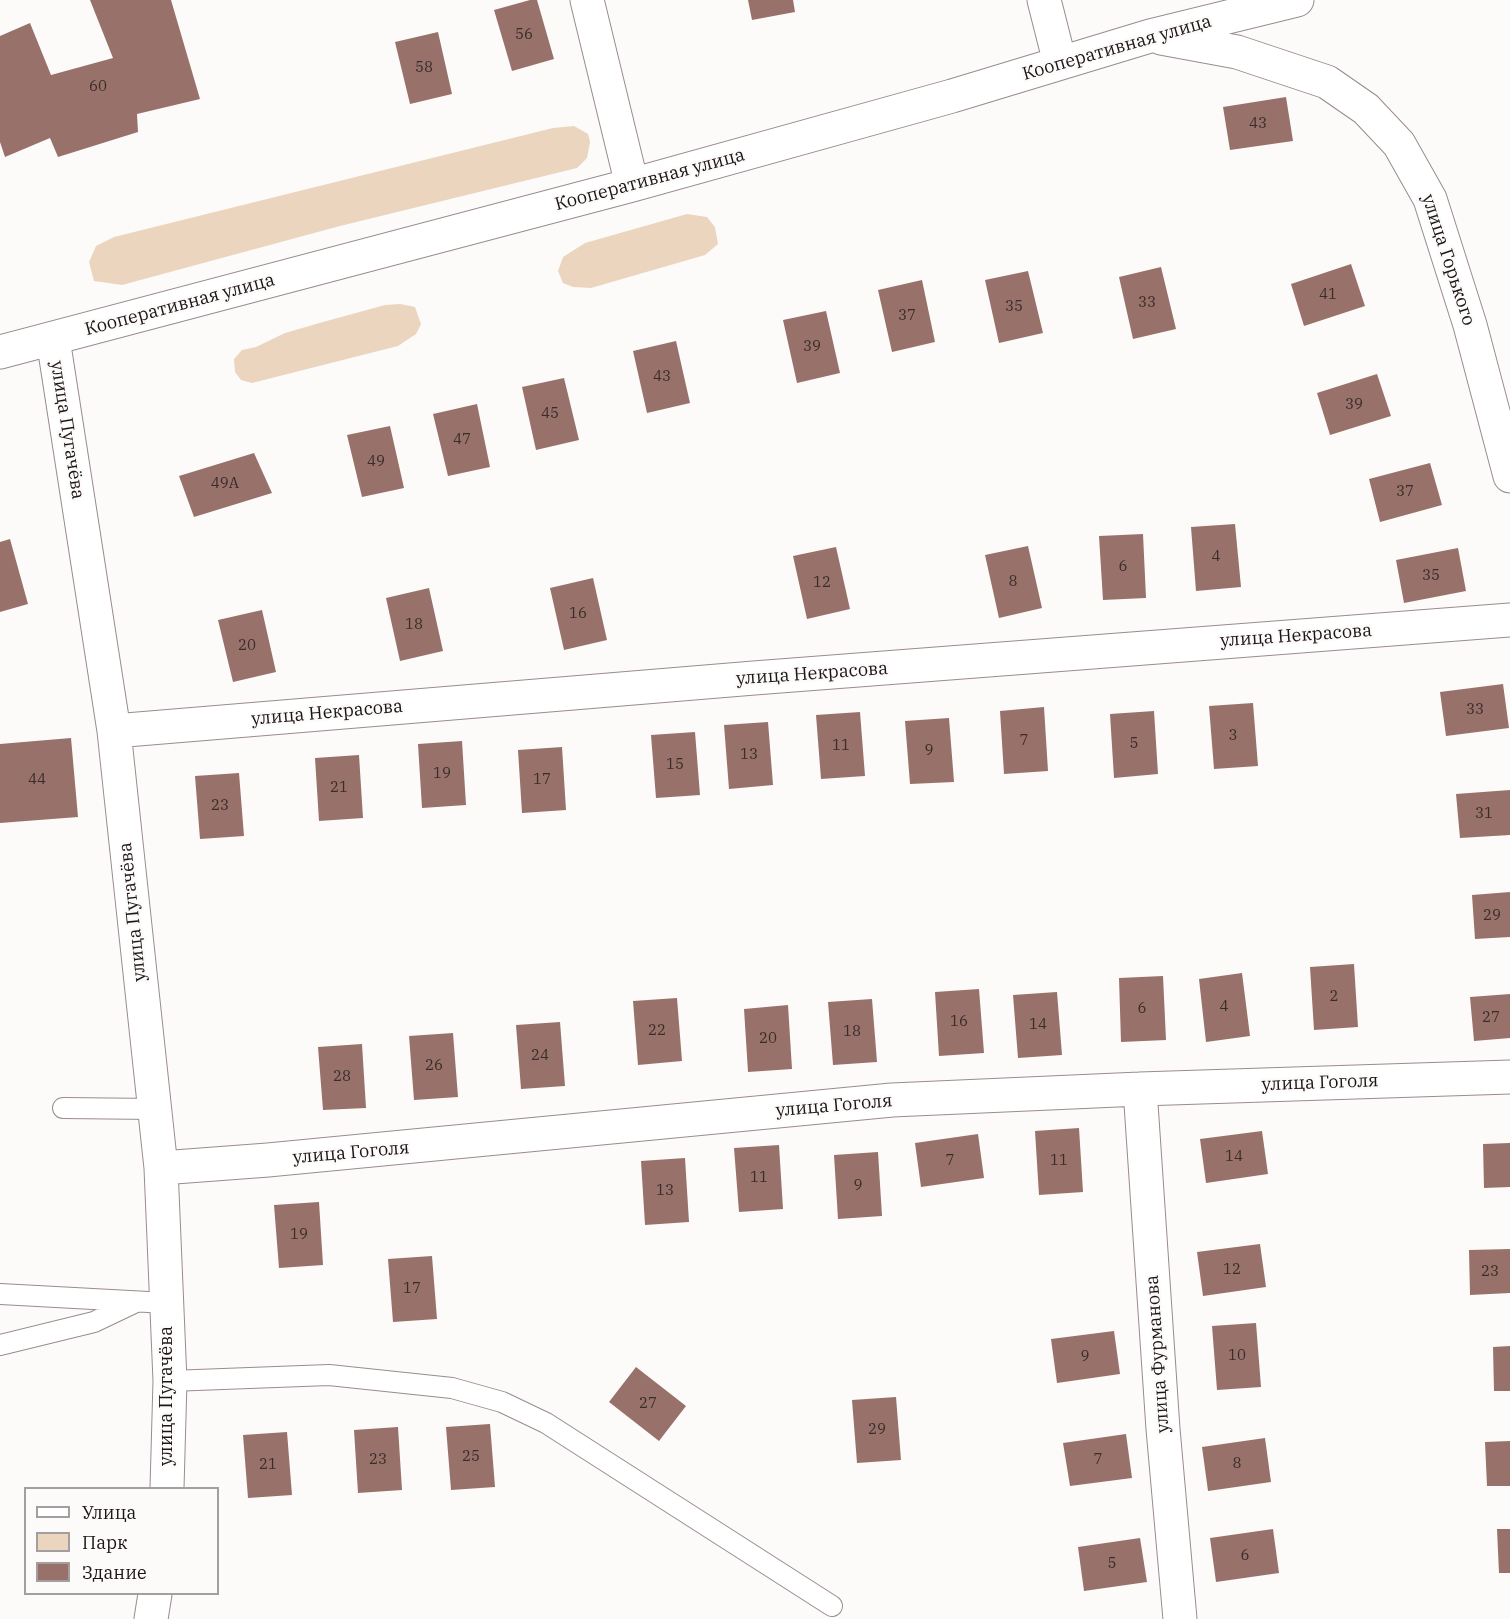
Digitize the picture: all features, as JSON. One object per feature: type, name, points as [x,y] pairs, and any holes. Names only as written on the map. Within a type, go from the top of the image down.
[{"type":"street","points":[[587,0],[632,185]]},
{"type":"street","points":[[1044,0],[1060,63]]},
{"type":"street","points":[[1150,36],[1191,0]]},
{"type":"street","name":"Кооперативная улица","points":[[0,352],[632,185],[952,96],[1150,36],[1297,0]]},
{"type":"street","name":"улица Горького","points":[[1150,36],[1237,51],[1327,82],[1366,109],[1399,144],[1430,199],[1470,325],[1510,476]]},
{"type":"street","name":"улица Пугачёва","points":[[53,339],[114,731],[161,1168],[153,1302],[170,1381],[167,1487]]},
{"type":"street","name":"улица Некрасова","points":[[114,731],[754,678],[1510,620]]},
{"type":"street","name":"улица Гоголя","points":[[161,1168],[327,1155],[892,1100],[1510,1077]]},
{"type":"street","name":"улица Фурманова","points":[[1140,1089],[1162,1417],[1180,1619]]},
{"type":"street","points":[[151,1619],[155,1595]]},
{"type":"lane","points":[[63,1108],[154,1109]]},
{"type":"lane","points":[[0,1294],[153,1302]]},
{"type":"lane","points":[[0,1345],[94,1322],[153,1302]]},
{"type":"lane","points":[[170,1381],[329,1375],[452,1388],[502,1402],[546,1423],[831,1606]]},
{"type":"green space","points":[[574,126],[588,134],[590,142],[587,158],[577,168],[340,226],[122,285],[94,281],[89,262],[96,246],[114,237],[553,128]]},
{"type":"green space","points":[[687,214],[707,217],[715,227],[718,244],[705,255],[591,288],[573,287],[563,283],[558,271],[563,257],[585,243]]},
{"type":"green space","points":[[400,304],[415,307],[421,324],[416,334],[398,346],[252,383],[241,380],[235,372],[234,359],[242,350],[256,347],[285,333],[385,305]]},
{"type":"building","points":[[90,0],[171,0],[200,99],[137,114],[138,132],[58,157],[50,138],[5,157],[0,142],[0,36],[30,23],[51,75],[113,58]]},
{"type":"building","points":[[537,0],[554,59],[512,71],[494,10]]},
{"type":"building","points":[[748,0],[793,0],[795,12],[752,20]]},
{"type":"building","points":[[438,32],[452,94],[410,104],[395,42]]},
{"type":"building","points":[[1286,97],[1293,141],[1230,150],[1223,107]]},
{"type":"building","points":[[1351,264],[1365,306],[1304,326],[1291,284]]},
{"type":"building","points":[[1161,267],[1176,329],[1133,339],[1119,277]]},
{"type":"building","points":[[1028,271],[1043,333],[999,343],[985,280]]},
{"type":"building","points":[[922,280],[935,342],[892,352],[878,290]]},
{"type":"building","points":[[826,311],[840,373],[797,383],[783,320]]},
{"type":"building","points":[[676,341],[690,403],[647,413],[633,351]]},
{"type":"building","points":[[1377,374],[1391,416],[1330,435],[1317,393]]},
{"type":"building","points":[[564,378],[579,440],[536,450],[522,387]]},
{"type":"building","points":[[477,404],[490,467],[448,476],[433,414]]},
{"type":"building","points":[[390,426],[404,488],[362,497],[347,435]]},
{"type":"building","points":[[254,453],[272,493],[194,517],[179,476]]},
{"type":"building","points":[[1430,463],[1442,505],[1380,522],[1369,479]]},
{"type":"building","points":[[1235,524],[1241,587],[1196,591],[1191,527]]},
{"type":"building","points":[[1143,534],[1146,598],[1103,600],[1099,536]]},
{"type":"building","points":[[10,539],[28,604],[0,612],[0,542]]},
{"type":"building","points":[[1028,546],[1042,608],[999,618],[985,555]]},
{"type":"building","points":[[836,547],[850,609],[807,619],[793,556]]},
{"type":"building","points":[[1458,548],[1466,591],[1404,603],[1396,560]]},
{"type":"building","points":[[593,578],[607,640],[564,650],[550,588]]},
{"type":"building","points":[[429,588],[443,651],[400,661],[386,598]]},
{"type":"building","points":[[262,610],[276,672],[233,682],[218,620]]},
{"type":"building","points":[[1503,684],[1509,728],[1446,736],[1440,692]]},
{"type":"building","points":[[1253,703],[1258,766],[1214,769],[1209,706]]},
{"type":"building","points":[[1044,707],[1048,771],[1004,774],[1000,711]]},
{"type":"building","points":[[1154,711],[1158,774],[1114,778],[1110,714]]},
{"type":"building","points":[[860,712],[865,776],[821,779],[816,715]]},
{"type":"building","points":[[949,718],[954,782],[910,784],[905,721]]},
{"type":"building","points":[[768,722],[773,785],[729,789],[724,725]]},
{"type":"building","points":[[695,732],[700,795],[656,798],[651,735]]},
{"type":"building","points":[[71,738],[78,817],[0,823],[0,744]]},
{"type":"building","points":[[462,741],[466,805],[422,808],[418,744]]},
{"type":"building","points":[[562,747],[566,810],[522,813],[518,750]]},
{"type":"building","points":[[359,755],[363,818],[319,821],[315,758]]},
{"type":"building","points":[[239,773],[244,836],[200,839],[195,776]]},
{"type":"building","points":[[1510,790],[1510,835],[1460,838],[1456,794]]},
{"type":"building","points":[[1510,892],[1510,937],[1475,939],[1472,895]]},
{"type":"building","points":[[1354,964],[1358,1027],[1314,1030],[1310,967]]},
{"type":"building","points":[[1242,973],[1250,1036],[1206,1042],[1199,979]]},
{"type":"building","points":[[1163,976],[1166,1040],[1121,1042],[1119,978]]},
{"type":"building","points":[[979,989],[984,1053],[939,1056],[935,992]]},
{"type":"building","points":[[1057,992],[1062,1055],[1018,1058],[1013,995]]},
{"type":"building","points":[[1510,994],[1510,1038],[1474,1041],[1470,997]]},
{"type":"building","points":[[677,998],[682,1061],[638,1065],[633,1001]]},
{"type":"building","points":[[872,999],[877,1062],[833,1065],[828,1002]]},
{"type":"building","points":[[788,1005],[792,1069],[748,1072],[744,1009]]},
{"type":"building","points":[[560,1022],[565,1086],[521,1089],[516,1025]]},
{"type":"building","points":[[453,1033],[458,1097],[414,1100],[409,1036]]},
{"type":"building","points":[[362,1044],[366,1108],[323,1110],[318,1047]]},
{"type":"building","points":[[1079,1128],[1083,1192],[1039,1195],[1035,1131]]},
{"type":"building","points":[[1262,1131],[1268,1174],[1206,1183],[1200,1139]]},
{"type":"building","points":[[978,1134],[984,1178],[921,1187],[915,1143]]},
{"type":"building","points":[[1510,1143],[1510,1187],[1484,1188],[1483,1144]]},
{"type":"building","points":[[779,1145],[783,1209],[739,1212],[734,1148]]},
{"type":"building","points":[[878,1152],[882,1216],[838,1219],[834,1155]]},
{"type":"building","points":[[685,1158],[689,1222],[645,1225],[641,1161]]},
{"type":"building","points":[[319,1202],[323,1265],[279,1268],[274,1205]]},
{"type":"building","points":[[1260,1244],[1266,1287],[1203,1296],[1197,1252]]},
{"type":"building","points":[[1510,1249],[1510,1293],[1470,1295],[1469,1250]]},
{"type":"building","points":[[432,1256],[437,1319],[393,1322],[388,1259]]},
{"type":"building","points":[[1256,1323],[1261,1387],[1217,1390],[1212,1326]]},
{"type":"building","points":[[1114,1331],[1120,1374],[1057,1383],[1051,1339]]},
{"type":"building","points":[[1510,1346],[1510,1391],[1494,1391],[1493,1347]]},
{"type":"building","points":[[636,1367],[686,1406],[659,1441],[609,1402]]},
{"type":"building","points":[[896,1397],[901,1460],[857,1463],[852,1400]]},
{"type":"building","points":[[490,1424],[495,1487],[451,1490],[446,1427]]},
{"type":"building","points":[[398,1427],[402,1490],[358,1493],[354,1430]]},
{"type":"building","points":[[287,1432],[292,1495],[248,1498],[243,1435]]},
{"type":"building","points":[[1126,1434],[1132,1478],[1070,1486],[1063,1443]]},
{"type":"building","points":[[1265,1438],[1271,1482],[1208,1491],[1202,1447]]},
{"type":"building","points":[[1510,1441],[1510,1486],[1487,1486],[1485,1442]]},
{"type":"building","points":[[1273,1529],[1279,1573],[1216,1582],[1210,1538]]},
{"type":"building","points":[[1497,1529],[1510,1529],[1510,1573],[1499,1573]]},
{"type":"building","points":[[1140,1538],[1147,1582],[1084,1591],[1078,1547]]}]
